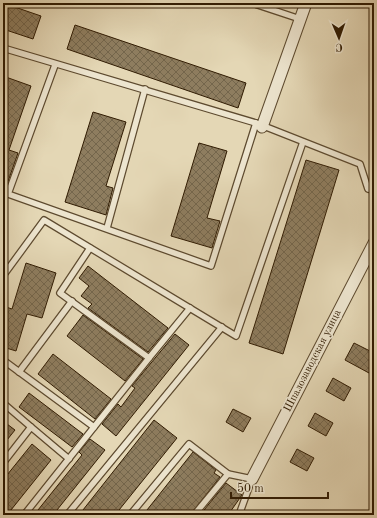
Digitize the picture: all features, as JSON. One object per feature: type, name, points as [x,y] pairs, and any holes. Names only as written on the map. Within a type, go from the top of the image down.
[{"type":"street","points":[[259,125],[306,3]]},
{"type":"street","name":"Шпалозаводская улица","points":[[252,479],[374,243]]},
{"type":"lane","points":[[252,3],[300,19]]},
{"type":"lane","points":[[3,48],[55,65],[145,89],[259,125],[360,164],[368,189],[374,190]]},
{"type":"lane","points":[[55,65],[5,193],[211,266],[259,125]]},
{"type":"lane","points":[[107,228],[145,89]]},
{"type":"lane","points":[[3,276],[44,220],[222,326],[236,336],[303,142]]},
{"type":"lane","points":[[90,248],[60,293],[150,358]]},
{"type":"lane","points":[[19,372],[72,302]]},
{"type":"lane","points":[[24,515],[190,308]]},
{"type":"lane","points":[[67,515],[222,326]]},
{"type":"lane","points":[[3,360],[94,427]]},
{"type":"lane","points":[[3,403],[30,428],[68,459]]},
{"type":"lane","points":[[3,463],[30,428]]},
{"type":"lane","points":[[130,515],[188,444],[228,474],[252,479],[239,515]]},
{"type":"lane","points":[[194,515],[228,474]]},
{"type":"building","points":[[3,3],[41,16],[33,39],[3,29]]},
{"type":"building","points":[[75,25],[246,83],[238,108],[67,49]]},
{"type":"building","points":[[3,76],[31,86],[9,150],[18,153],[5,190],[3,189]]},
{"type":"building","points":[[93,112],[126,122],[106,186],[113,188],[106,215],[65,202]]},
{"type":"building","points":[[199,143],[227,151],[207,218],[220,221],[212,248],[171,236]]},
{"type":"building","points":[[306,160],[339,170],[283,354],[249,343]]},
{"type":"building","points":[[26,263],[56,273],[42,318],[27,314],[16,351],[3,347],[3,306],[12,309]]},
{"type":"building","points":[[88,266],[168,328],[148,352],[88,308],[92,304],[81,296],[89,286],[79,278]]},
{"type":"building","points":[[83,315],[143,359],[125,381],[67,336]]},
{"type":"building","points":[[175,334],[189,345],[116,436],[102,424],[118,404],[121,407],[135,388],[132,386]]},
{"type":"building","points":[[354,343],[374,353],[374,363],[369,373],[345,360]]},
{"type":"building","points":[[53,354],[111,399],[95,419],[38,374]]},
{"type":"building","points":[[333,378],[351,388],[344,401],[326,391]]},
{"type":"building","points":[[29,393],[83,434],[72,447],[19,407]]},
{"type":"building","points":[[233,409],[251,418],[243,432],[226,422]]},
{"type":"building","points":[[315,413],[333,423],[326,436],[308,426]]},
{"type":"building","points":[[154,420],[177,438],[115,515],[79,515]]},
{"type":"building","points":[[3,421],[15,430],[3,445]]},
{"type":"building","points":[[90,439],[105,450],[53,515],[34,515],[82,455],[79,452]]},
{"type":"building","points":[[32,444],[51,460],[7,515],[3,515],[3,480]]},
{"type":"building","points":[[297,449],[314,458],[307,471],[290,462]]},
{"type":"building","points":[[193,452],[216,470],[214,473],[220,477],[190,515],[143,515]]},
{"type":"building","points":[[226,483],[242,495],[228,515],[200,515]]}]
